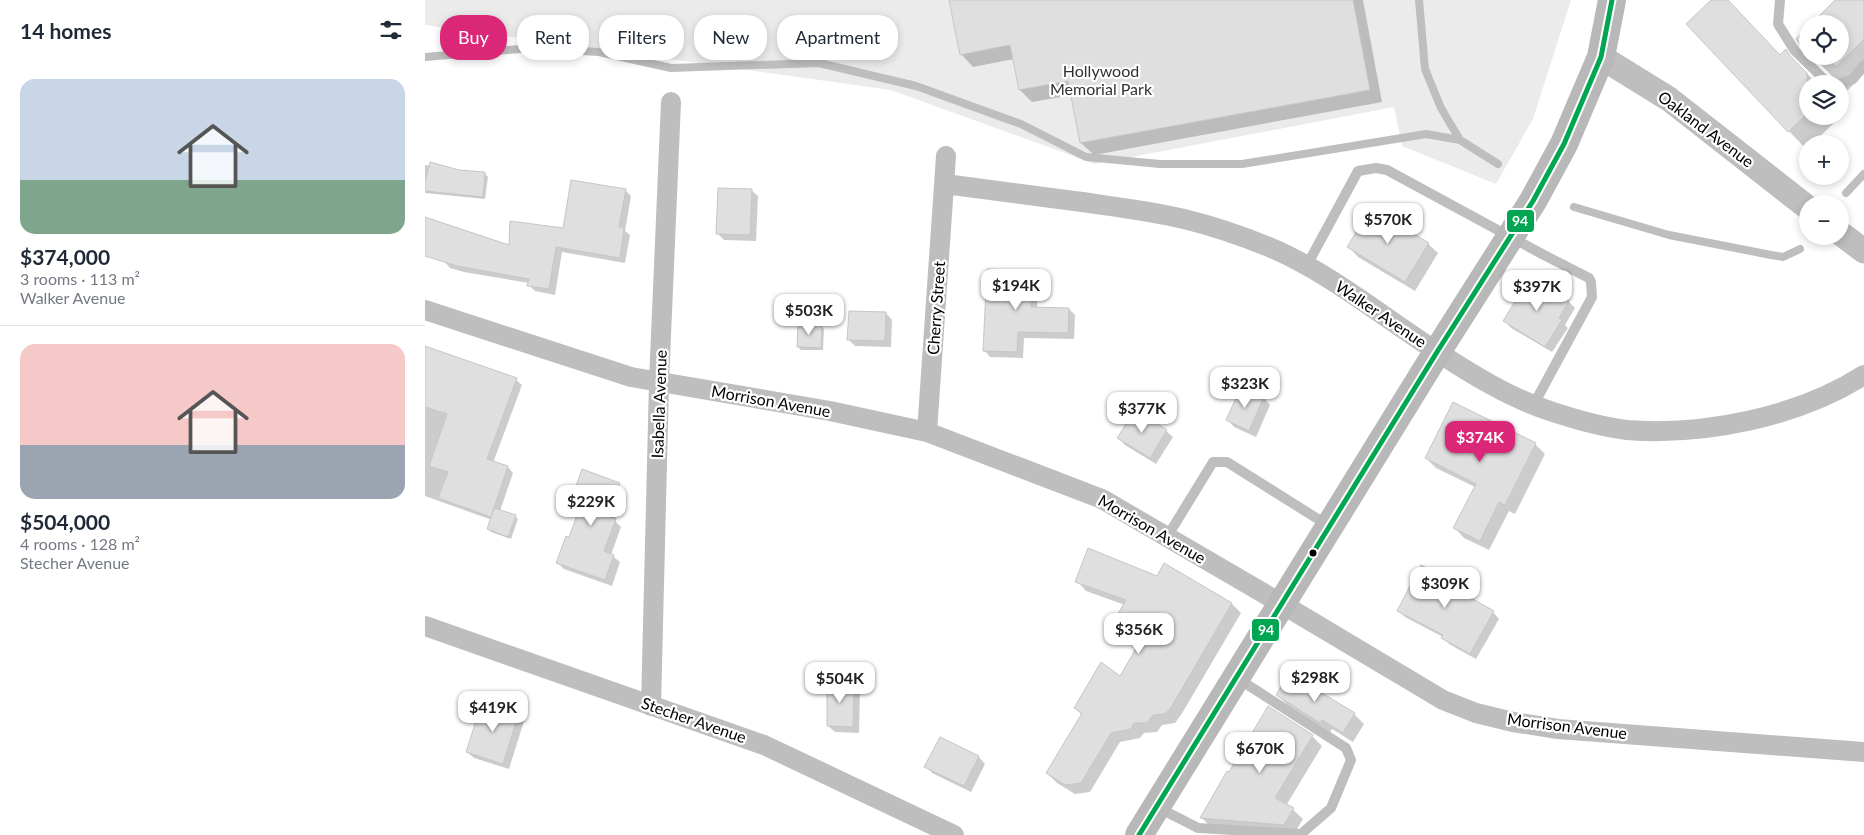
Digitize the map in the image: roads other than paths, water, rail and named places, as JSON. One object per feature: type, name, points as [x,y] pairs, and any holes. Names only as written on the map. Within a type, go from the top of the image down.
[{"type":"main road","points":[[1139,835],[1437,352],[1533,201],[1564,144],[1601,57],[1612,0]]},
{"type":"street","name":"Oakland Avenue","points":[[1601,57],[1669,98],[1799,201]]},
{"type":"street","name":"Isabella Avenue","points":[[651,706],[659,382],[671,102]]},
{"type":"street","name":"Cherry Street","points":[[927,432],[946,156]]},
{"type":"street","name":"Walker Avenue","points":[[945,184],[1117,207],[1185,219],[1271,248],[1376,310],[1437,352],[1505,391],[1549,411],[1625,430],[1663,431],[1705,428],[1745,422],[1785,411],[1823,396],[1864,375]]},
{"type":"street","points":[[1849,240],[1864,251]]},
{"type":"street","name":"Morrison Avenue","points":[[425,310],[631,377],[830,411],[927,432],[1102,499],[1443,700],[1476,713],[1513,722],[1558,729],[1864,752]]},
{"type":"street","name":"Stecher Avenue","points":[[425,626],[764,745],[954,835]]},
{"type":"lane","points":[[1780,0],[1778,24],[1795,51],[1820,75]]},
{"type":"lane","points":[[1849,80],[1853,78],[1864,65]]},
{"type":"lane","points":[[1306,267],[1358,171],[1376,168],[1387,170],[1589,278],[1592,297],[1534,404]]},
{"type":"lane","points":[[1167,537],[1213,462],[1221,461],[1227,462],[1329,526]]},
{"type":"lane","points":[[1156,807],[1198,828],[1301,834],[1331,808],[1351,760],[1346,748],[1236,678]]},
{"type":"waterway","points":[[1419,0],[1425,69],[1441,108],[1460,140],[1498,164]]},
{"type":"waterway","points":[[425,57],[532,48],[599,52],[671,68],[819,63],[916,86],[1021,124],[1086,157],[1160,164],[1242,164],[1426,134],[1460,140]]},
{"type":"waterway","points":[[1846,193],[1864,174]]},
{"type":"waterway","points":[[1574,207],[1669,235],[1771,255],[1783,257],[1800,249]]},
{"type":"park label","name":"Hollywood Memorial Park","points":[[1101,80]]}]
